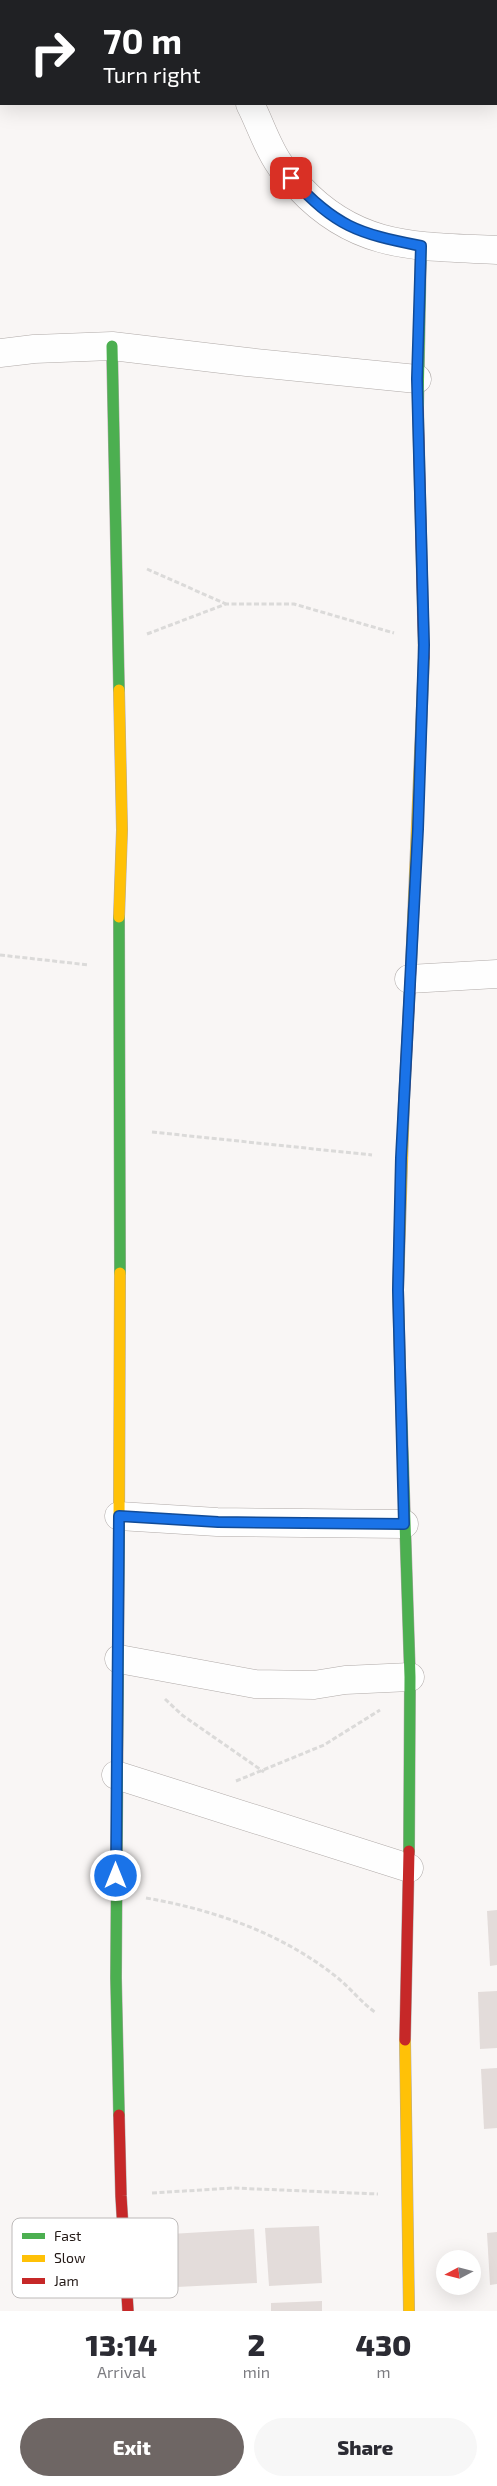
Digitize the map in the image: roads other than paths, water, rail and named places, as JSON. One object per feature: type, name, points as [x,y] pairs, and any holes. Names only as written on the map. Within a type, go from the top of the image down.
[{"type":"street","points":[[250,105],[280,166],[314,203],[335,219],[354,229],[377,237],[421,246],[497,250]]},
{"type":"street","points":[[409,2311],[405,2195],[405,2028],[409,1868],[410,1686],[398,1290],[401,1158],[418,829],[424,645],[417,379],[421,246]]},
{"type":"street","points":[[0,353],[34,349],[112,346],[417,379]]},
{"type":"street","points":[[112,346],[122,830],[119,970],[121,1129],[119,1516],[127,1661],[116,1775],[116,1893],[122,2218]]},
{"type":"street","points":[[409,979],[497,974]]},
{"type":"street","points":[[119,1516],[218,1522],[404,1524]]},
{"type":"street","points":[[127,1661],[255,1684],[314,1685],[345,1680],[410,1686]]},
{"type":"street","points":[[116,1775],[409,1868]]},
{"type":"street","points":[[127,2298],[128,2311]]}]
